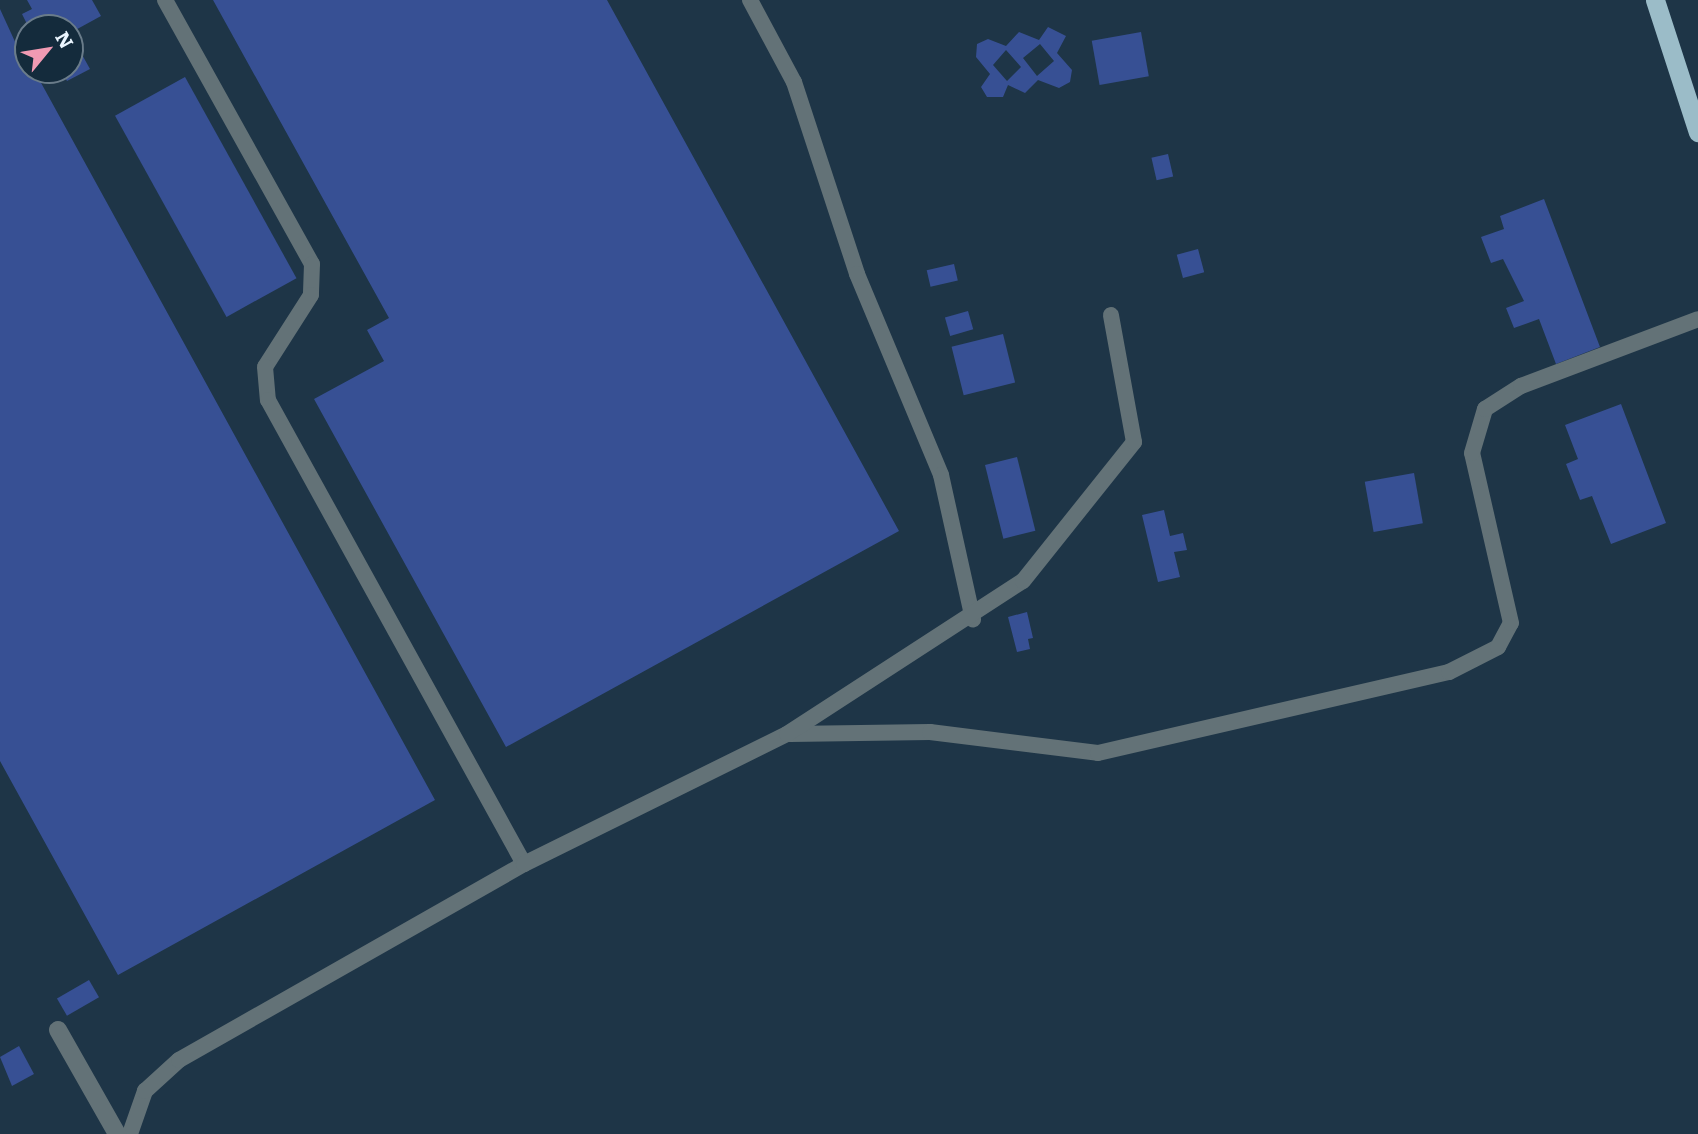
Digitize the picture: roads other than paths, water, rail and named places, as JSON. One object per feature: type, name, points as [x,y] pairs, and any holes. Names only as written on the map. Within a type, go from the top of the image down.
[{"type":"highway","points":[[1655,0],[1698,132]]},
{"type":"street","points":[[58,1030],[117,1134]]},
{"type":"lane","points":[[165,0],[312,264],[311,295],[265,366],[268,400],[524,864]]},
{"type":"lane","points":[[750,0],[794,82],[857,274],[941,475],[973,619]]},
{"type":"lane","points":[[130,1134],[145,1091],[179,1060],[524,864],[787,734],[973,619],[1023,581],[1128,456],[1134,422],[1111,315]]},
{"type":"lane","points":[[787,734],[930,732],[1098,753],[1449,672],[1498,647],[1511,623],[1472,453],[1485,409],[1521,386],[1698,320]]}]
